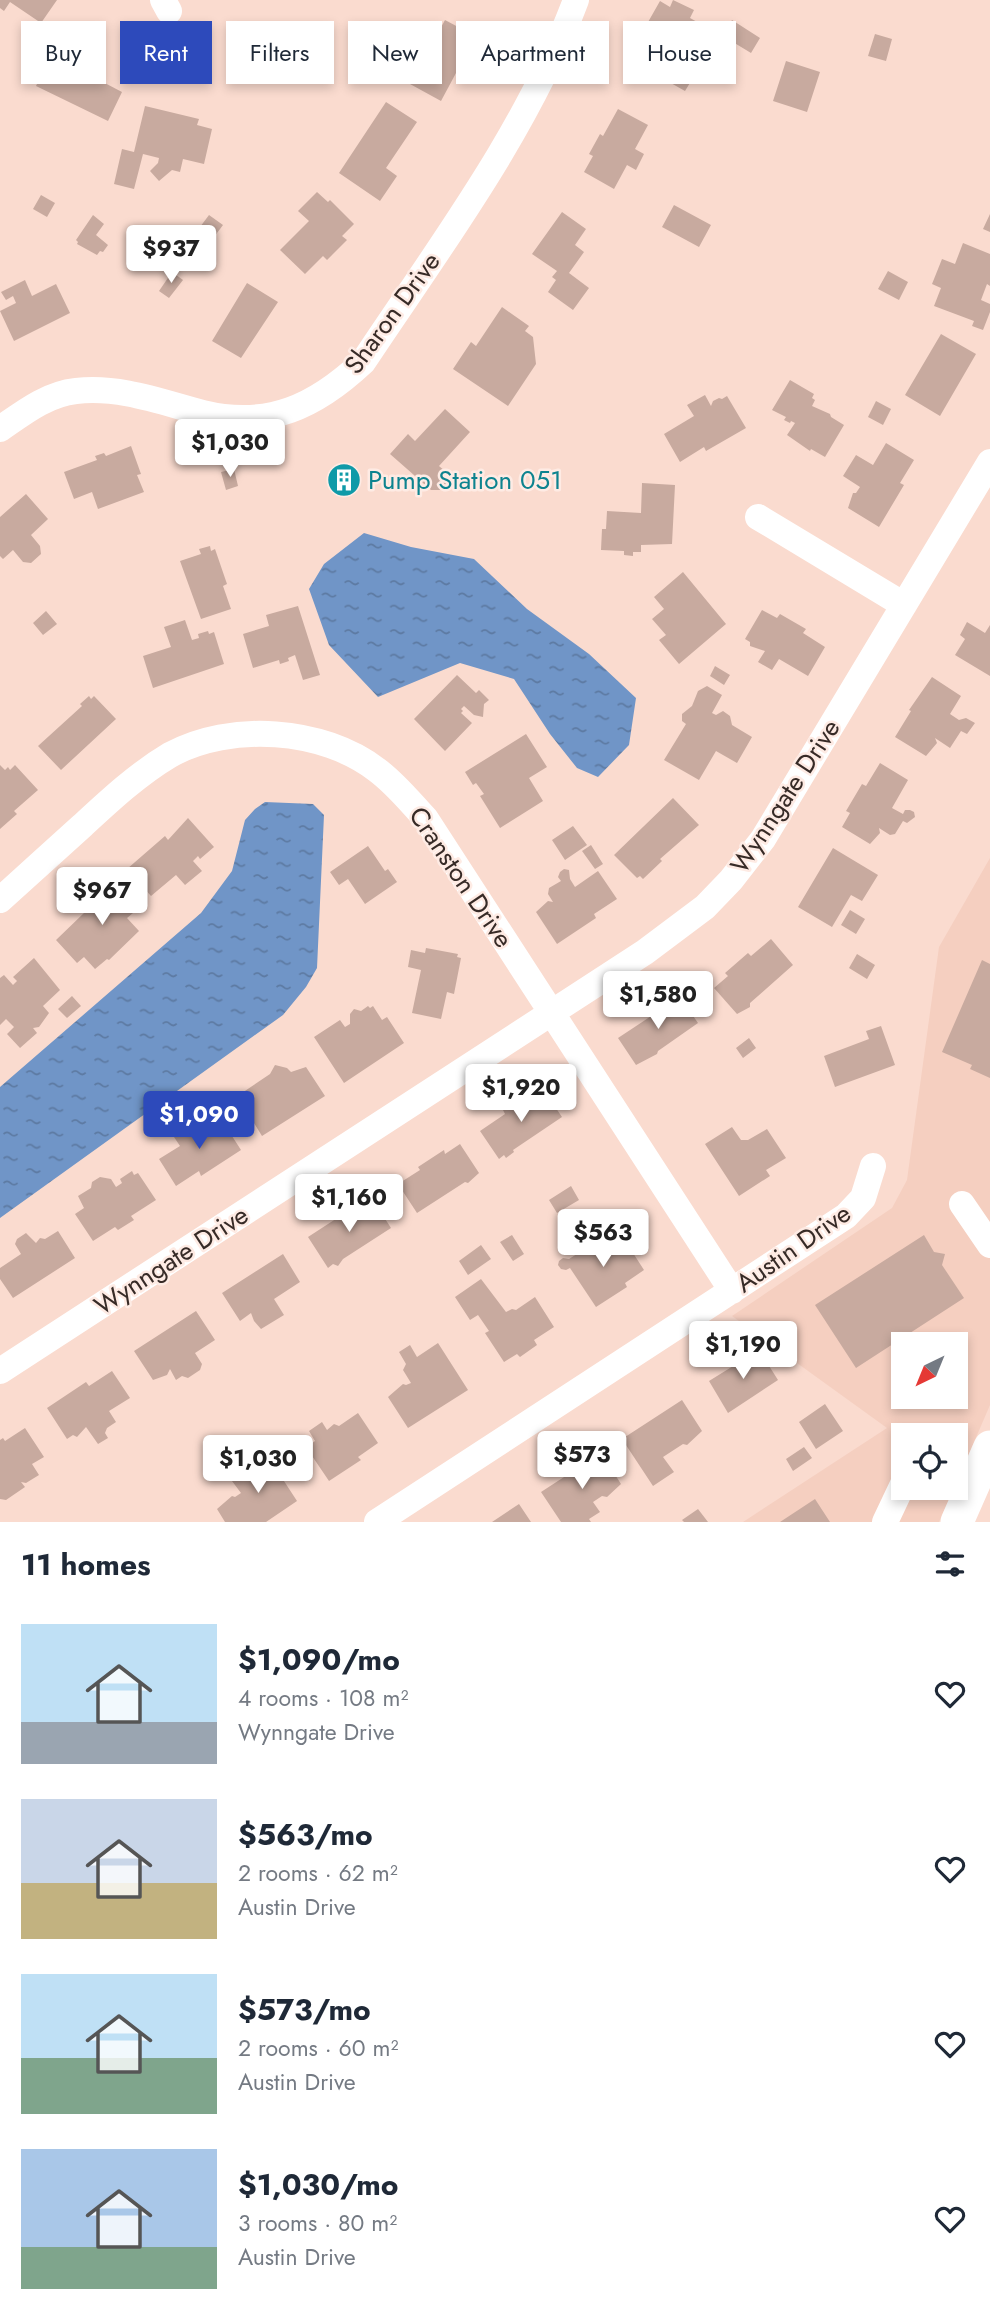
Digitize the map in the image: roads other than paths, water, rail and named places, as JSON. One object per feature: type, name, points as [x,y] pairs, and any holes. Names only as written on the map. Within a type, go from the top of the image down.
[{"type":"main road","points":[[957,1522],[990,1447]]},
{"type":"street","name":"Sharon Drive","points":[[0,429],[54,396],[75,391],[123,392],[205,413],[247,417],[266,416],[299,408],[339,384],[363,362],[497,160],[559,44],[576,0]]},
{"type":"street","name":"Wynngate Drive","points":[[0,1371],[686,923],[732,880],[763,839],[990,461]]},
{"type":"street","points":[[758,517],[904,605]]},
{"type":"street","name":"Cranston Drive","points":[[0,900],[118,793],[168,757],[215,738],[240,734],[301,737],[338,749],[375,768],[400,790],[426,819],[732,1291]]},
{"type":"street","name":"Austin Drive","points":[[377,1522],[846,1216],[863,1198],[873,1166]]},
{"type":"street","points":[[962,1204],[990,1245]]},
{"type":"street","points":[[884,1522],[895,1500]]},
{"type":"water","points":[[364,533],[411,547],[474,559],[527,609],[589,654],[636,698],[629,745],[598,777],[577,768],[550,734],[514,679],[460,663],[378,697],[329,645],[309,589],[324,564]]},
{"type":"water","points":[[265,802],[313,804],[324,815],[317,968],[306,987],[283,1015],[0,1218],[0,1087],[201,913],[232,871],[245,820]]},
{"type":"place","name":"Pump Station 051","points":[[344,480]]}]
